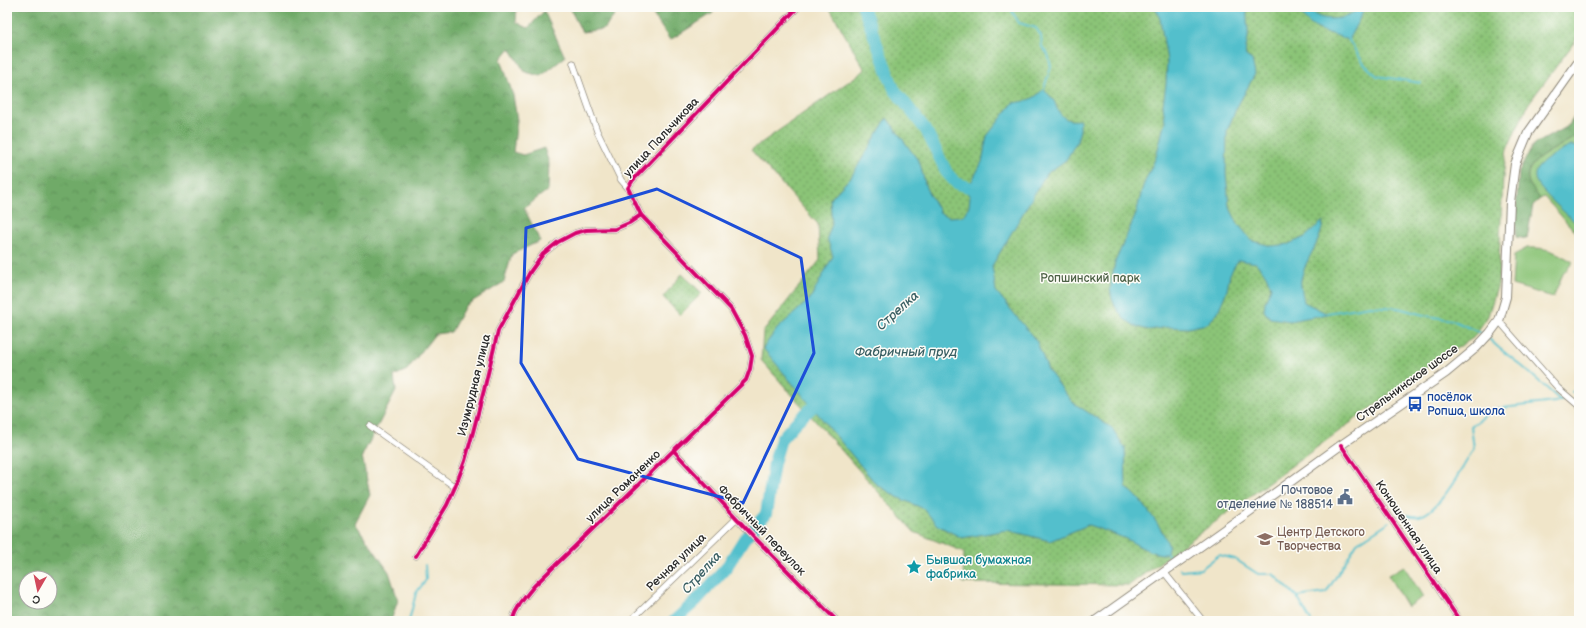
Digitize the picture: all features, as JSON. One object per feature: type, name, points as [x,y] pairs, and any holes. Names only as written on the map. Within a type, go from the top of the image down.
[{"type":"main road","name":"Стрельнинское шоссе","points":[[1096,621],[1341,445],[1446,373],[1476,348],[1499,321],[1506,297],[1510,202],[1515,164],[1528,133],[1579,62]]},
{"type":"street","name":"улица Пальчикова","points":[[750,369],[752,356],[746,335],[731,309],[641,215],[628,188],[633,180],[798,7]]},
{"type":"street","points":[[573,63],[597,131],[621,180],[628,188]]},
{"type":"street","name":"Изумрудная улица","points":[[416,556],[455,487],[465,461],[473,432],[498,331],[530,272],[543,254],[558,242],[574,233],[586,230],[615,229],[629,223],[641,215]]},
{"type":"street","points":[[1499,321],[1558,388],[1579,406]]},
{"type":"street","name":"улица Романенко","points":[[512,621],[514,613],[534,586],[741,386],[746,380],[750,369]]},
{"type":"street","points":[[370,426],[455,487]]},
{"type":"street","name":"Конюшенная улица","points":[[1341,445],[1460,621]]},
{"type":"street","name":"Фабричный переулок","points":[[674,451],[756,539],[836,621]]},
{"type":"street","name":"Речная улица","points":[[630,621],[737,518]]},
{"type":"street","points":[[1164,572],[1203,621]]},
{"type":"highlighted area","points":[[657,189],[801,258],[814,353],[743,503],[578,459],[521,363],[526,228]]},
{"type":"green space","points":[[7,7],[517,7],[516,22],[528,28],[544,11],[565,57],[541,76],[525,72],[510,48],[501,59],[513,95],[517,120],[513,152],[523,155],[544,148],[549,163],[548,190],[524,208],[540,241],[512,254],[504,282],[465,306],[451,332],[435,334],[407,370],[394,376],[396,391],[362,456],[370,495],[355,523],[389,572],[398,600],[391,621],[7,621]]},
{"type":"green space","points":[[569,7],[621,7],[604,29],[582,32]]},
{"type":"green space","points":[[648,7],[712,7],[713,13],[670,40]]},
{"type":"green space","name":"Ропшинский парк","points":[[829,7],[1579,7],[1579,36],[1529,103],[1507,149],[1503,177],[1498,284],[1488,316],[1473,338],[1424,369],[1129,585],[963,583],[964,552],[914,532],[761,360],[763,332],[820,260],[818,224],[751,150],[865,70]]},
{"type":"green space","points":[[1579,115],[1579,133],[1537,160],[1531,167],[1528,174],[1529,183],[1540,199],[1533,205],[1527,239],[1516,237],[1519,172],[1532,146],[1569,125],[1574,117]]},
{"type":"green space","points":[[1579,133],[1579,147],[1567,148],[1551,157],[1537,169],[1536,181],[1579,226],[1579,236],[1544,197],[1540,199],[1529,183],[1528,174],[1531,167],[1537,160]]},
{"type":"green space","points":[[1527,248],[1546,249],[1562,255],[1573,262],[1563,274],[1553,297],[1512,285],[1514,255]]},
{"type":"green space","points":[[682,274],[702,293],[680,315],[663,297]]},
{"type":"green space","points":[[1404,566],[1423,597],[1407,607],[1388,575]]},
{"type":"water","points":[[1155,7],[1248,7],[1248,37],[1246,56],[1252,60],[1255,74],[1236,109],[1227,131],[1226,173],[1229,206],[1238,224],[1252,241],[1272,246],[1289,244],[1305,237],[1323,221],[1320,236],[1303,272],[1301,285],[1304,302],[1328,314],[1290,321],[1270,318],[1264,311],[1265,302],[1271,287],[1266,275],[1256,263],[1238,260],[1230,274],[1227,290],[1217,314],[1207,324],[1188,328],[1168,327],[1149,330],[1137,327],[1124,319],[1116,308],[1110,289],[1115,262],[1136,214],[1143,186],[1156,157],[1165,121],[1163,105],[1167,61],[1160,19]]},
{"type":"water","points":[[1298,7],[1308,7],[1311,12],[1322,18],[1336,19],[1349,16],[1354,13],[1355,7],[1364,7],[1361,16],[1348,40],[1312,26],[1302,15]]},
{"type":"water","name":"Фабричный пруд","points":[[1044,88],[1054,101],[1062,116],[1070,120],[1080,120],[1080,130],[1077,141],[1066,160],[1046,174],[992,266],[996,291],[1037,342],[1048,370],[1072,402],[1112,428],[1125,448],[1126,488],[1137,497],[1157,523],[1168,545],[1167,554],[1151,552],[1126,539],[1088,525],[1050,541],[1007,530],[962,538],[937,525],[924,509],[899,498],[876,484],[763,348],[777,329],[810,299],[833,256],[827,238],[832,224],[830,199],[851,177],[887,118],[920,163],[926,188],[940,213],[949,217],[963,216],[969,206],[970,197],[963,186],[972,181],[982,162],[987,136],[1013,103],[1023,102],[1030,99]]},
{"type":"water","points":[[1571,146],[1579,147],[1579,226],[1543,191],[1535,178],[1536,170],[1540,165]]},
{"type":"waterway","name":"Стрелка","points":[[863,7],[894,89],[926,130],[947,173],[956,183],[978,190]]},
{"type":"waterway","points":[[1014,7],[1012,11],[1019,23],[1036,28],[1041,36],[1042,47],[1048,54],[1051,67],[1044,88]]},
{"type":"waterway","points":[[1348,39],[1364,64],[1377,76],[1421,83]]},
{"type":"waterway","points":[[1327,313],[1370,306],[1398,308],[1428,316],[1452,320],[1485,335]]},
{"type":"waterway","points":[[1488,338],[1560,400]]},
{"type":"waterway","points":[[1572,392],[1579,390]]},
{"type":"waterway","name":"Стрелка","points":[[674,621],[697,600],[726,568],[744,539],[766,514],[774,463],[781,439],[796,422],[824,397]]},
{"type":"waterway","points":[[1400,514],[1419,516],[1427,513],[1443,498],[1474,448],[1471,427],[1493,409],[1555,402],[1563,399]]},
{"type":"waterway","points":[[1311,621],[1297,597],[1326,593],[1357,543],[1389,522]]},
{"type":"waterway","points":[[1167,554],[1174,559]]},
{"type":"waterway","points":[[1180,569],[1182,571],[1201,569],[1219,555],[1235,559],[1258,574],[1273,574],[1297,597]]},
{"type":"waterway","points":[[409,621],[416,593],[426,580],[425,565]]},
{"type":"cycle path","points":[[512,621],[518,607],[534,586],[746,380],[750,369],[752,356],[745,335],[731,309],[641,215],[628,188],[633,180],[798,7]]},
{"type":"cycle path","points":[[416,556],[447,505],[455,487],[465,461],[473,432],[498,331],[530,272],[543,254],[558,242],[575,233],[586,230],[615,229],[629,223],[641,215]]},
{"type":"cycle path","points":[[1341,445],[1460,621]]},
{"type":"cycle path","points":[[674,451],[756,539],[837,621]]},
{"type":"place","name":"посёлок Ропша, школа","points":[[1415,404]]},
{"type":"place","name":"Почтовое отделение № 188514","points":[[1345,497]]},
{"type":"place","name":"Центр Детского Творчества","points":[[1265,539]]},
{"type":"place","name":"Бывшая бумажная фабрика","points":[[914,567]]}]
